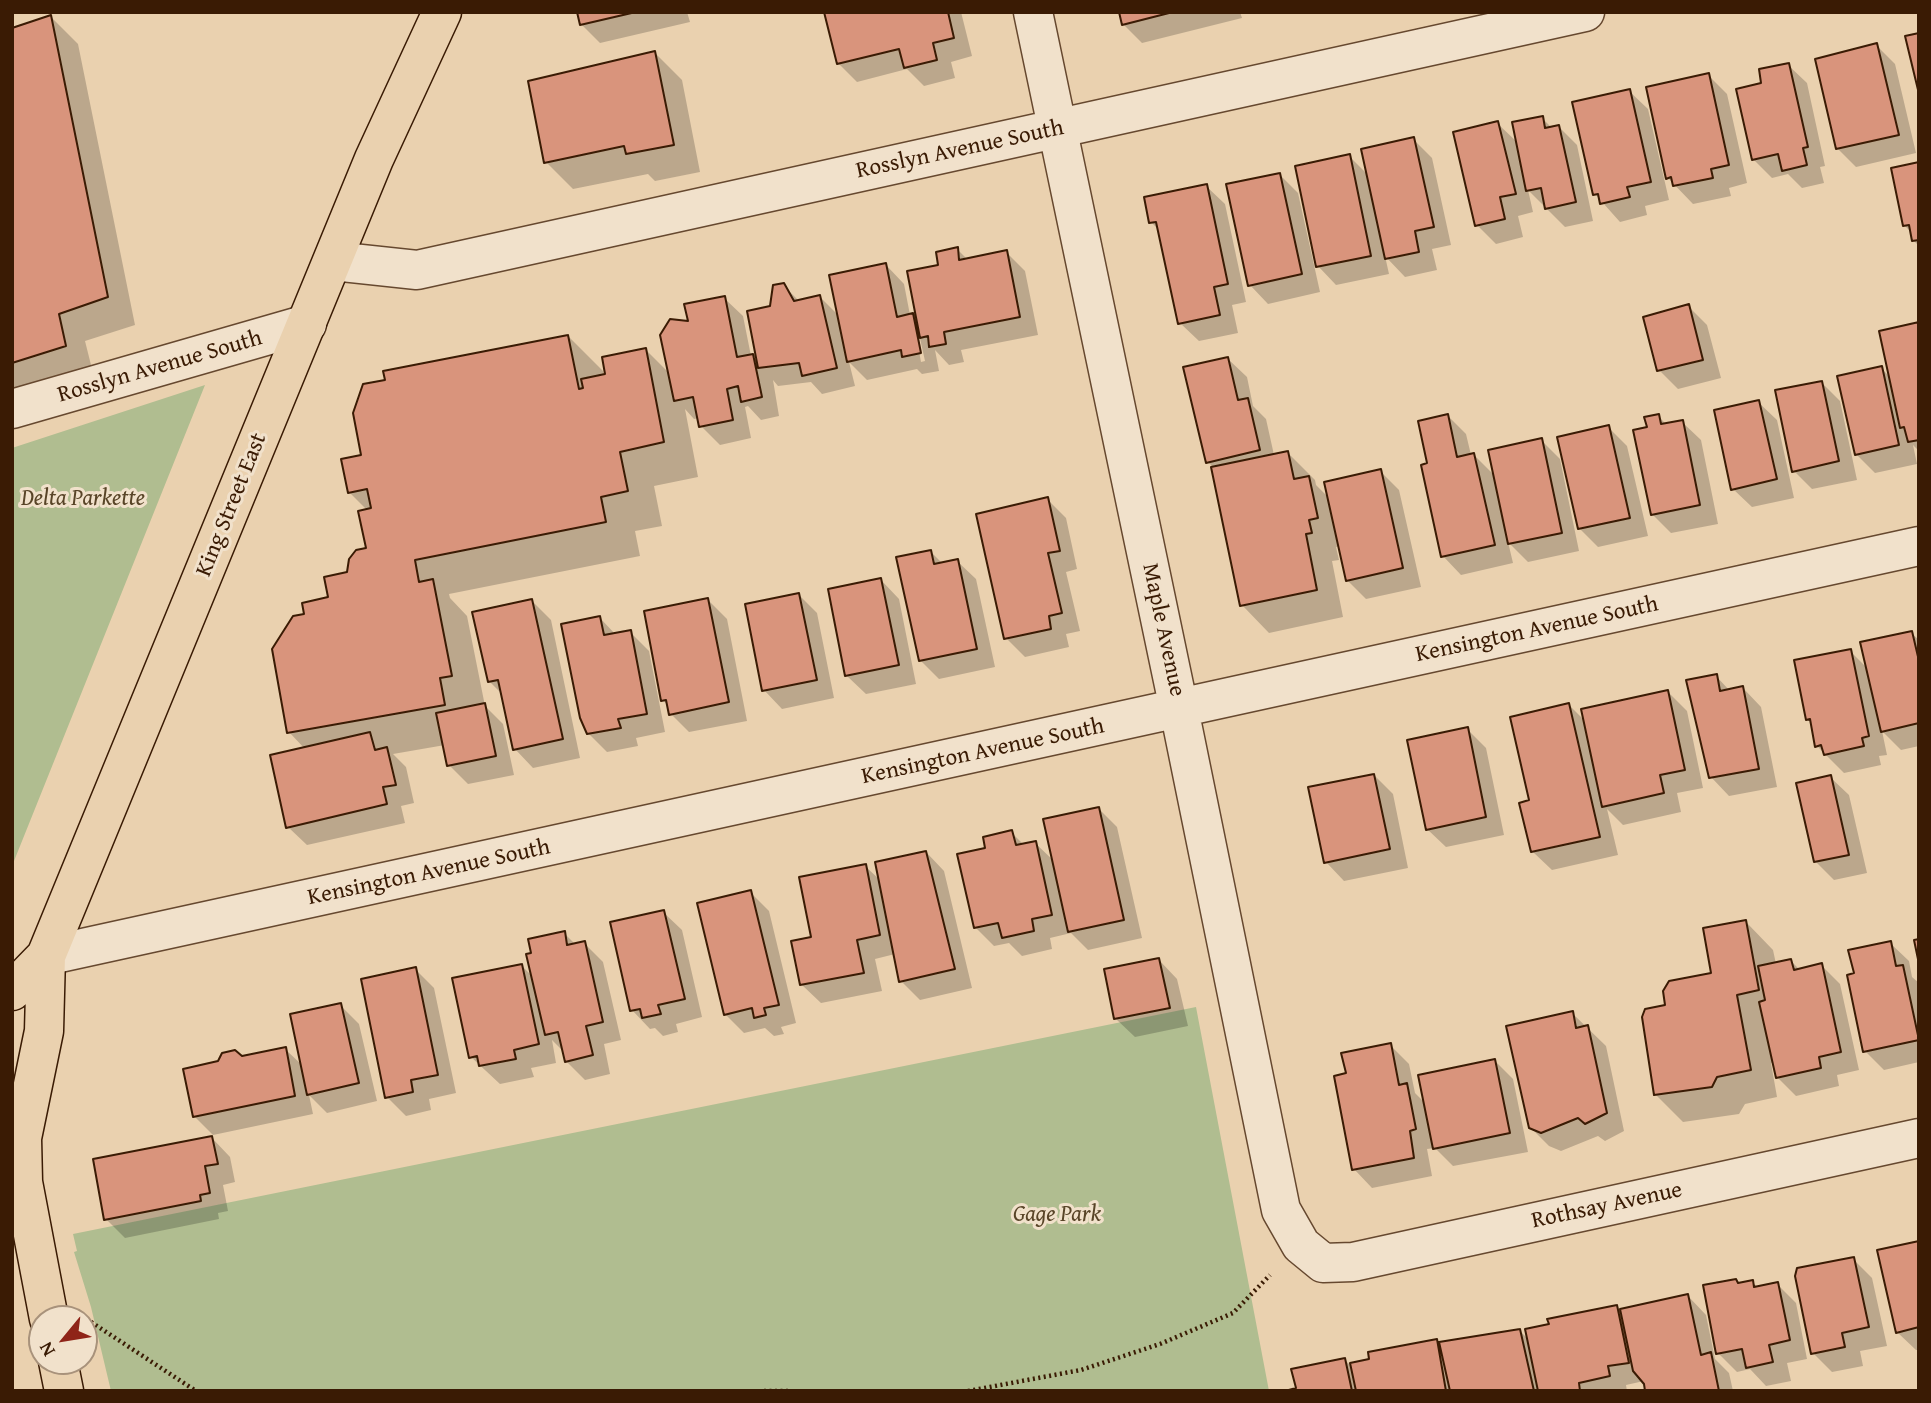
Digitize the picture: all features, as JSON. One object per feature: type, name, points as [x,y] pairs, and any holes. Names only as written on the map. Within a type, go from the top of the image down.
[{"type":"main road","name":"King Street East","points":[[12,991],[46,956],[374,159],[442,12]]},
{"type":"main road","points":[[46,956],[44,1031],[22,1138],[23,1182],[46,1305]]},
{"type":"street","name":"Maple Avenue","points":[[1033,12],[1282,1210],[1301,1245]]},
{"type":"street","name":"Rosslyn Avenue South","points":[[333,261],[417,270],[1585,12]]},
{"type":"street","name":"Rosslyn Avenue South","points":[[12,409],[307,324]]},
{"type":"street","name":"Kensington Avenue South","points":[[46,956],[1919,546]]},
{"type":"street","name":"Rothsay Avenue","points":[[1301,1245],[1323,1263],[1353,1262],[1919,1138]]},
{"type":"path","points":[[968,1391],[1080,1370],[1160,1344],[1233,1313],[1301,1245]]},
{"type":"path","points":[[98,1327],[196,1391]]},
{"type":"path","points":[[764,1391],[788,1391]]},
{"type":"green space","name":"Delta Parkette","points":[[205,385],[12,866],[12,448]]},
{"type":"green space","name":"Gage Park","points":[[1196,1007],[1269,1391],[111,1391],[98,1336],[98,1305],[90,1305],[74,1252],[77,1251],[73,1234]]},
{"type":"building","points":[[577,12],[636,12],[580,25]]},
{"type":"building","points":[[824,12],[948,12],[954,38],[933,43],[937,60],[904,68],[899,49],[837,64]]},
{"type":"building","points":[[1119,12],[1173,12],[1122,25]]},
{"type":"building","points":[[51,15],[108,297],[59,314],[66,346],[12,363],[12,28]]},
{"type":"building","points":[[1919,33],[1919,94],[1905,36]]},
{"type":"building","points":[[1877,43],[1899,135],[1836,149],[1815,59]]},
{"type":"building","points":[[655,51],[674,145],[626,154],[624,146],[544,163],[528,81]]},
{"type":"building","points":[[1789,63],[1808,147],[1803,148],[1807,165],[1782,171],[1778,154],[1752,160],[1736,89],[1761,83],[1759,69]]},
{"type":"building","points":[[1709,73],[1729,165],[1711,169],[1713,178],[1673,186],[1671,177],[1666,179],[1646,87]]},
{"type":"building","points":[[1630,89],[1651,182],[1627,187],[1630,197],[1600,204],[1598,194],[1593,195],[1572,102]]},
{"type":"building","points":[[1543,116],[1545,128],[1559,125],[1576,202],[1545,209],[1541,188],[1526,191],[1512,122]]},
{"type":"building","points":[[1498,121],[1516,194],[1500,197],[1505,219],[1475,226],[1453,132]]},
{"type":"building","points":[[1414,137],[1434,227],[1415,231],[1419,252],[1385,259],[1361,149]]},
{"type":"building","points":[[1350,154],[1371,256],[1316,267],[1295,166]]},
{"type":"building","points":[[1919,162],[1919,240],[1912,241],[1909,225],[1903,226],[1891,168]]},
{"type":"building","points":[[1280,173],[1302,274],[1248,286],[1226,184]]},
{"type":"building","points":[[1207,184],[1228,284],[1214,287],[1220,315],[1178,324],[1156,222],[1149,223],[1144,197]]},
{"type":"building","points":[[958,247],[959,260],[1007,250],[1020,317],[944,332],[946,344],[929,347],[928,336],[920,338],[907,271],[938,265],[936,252]]},
{"type":"building","points":[[886,263],[897,317],[913,313],[921,353],[902,357],[901,350],[847,362],[829,275]]},
{"type":"building","points":[[784,283],[794,301],[820,295],[837,368],[802,376],[799,363],[758,368],[747,311],[770,306],[773,285]]},
{"type":"building","points":[[725,296],[737,357],[753,354],[762,397],[741,402],[738,386],[727,389],[733,420],[699,427],[693,397],[674,401],[660,335],[670,319],[688,321],[684,304]]},
{"type":"building","points":[[1689,304],[1703,360],[1657,371],[1643,317]]},
{"type":"building","points":[[1919,322],[1919,440],[1908,442],[1904,427],[1900,428],[1879,331]]},
{"type":"building","points":[[568,335],[579,389],[583,388],[581,379],[605,374],[602,357],[646,348],[664,442],[620,452],[628,491],[601,497],[606,522],[415,560],[419,582],[433,579],[452,676],[440,678],[445,705],[287,733],[272,649],[293,616],[304,614],[302,603],[328,597],[324,577],[347,572],[349,559],[356,550],[366,548],[358,511],[371,508],[367,489],[348,493],[341,459],[361,455],[353,413],[363,384],[385,380],[383,371]]},
{"type":"building","points":[[1228,357],[1238,400],[1248,398],[1260,450],[1206,463],[1183,367]]},
{"type":"building","points":[[1882,366],[1899,445],[1855,455],[1837,376]]},
{"type":"building","points":[[1822,381],[1839,461],[1792,472],[1775,390]]},
{"type":"building","points":[[1759,400],[1777,479],[1731,490],[1714,410]]},
{"type":"building","points":[[1448,414],[1457,457],[1474,453],[1495,545],[1441,557],[1421,465],[1427,463],[1418,421]]},
{"type":"building","points":[[1659,414],[1661,424],[1683,420],[1700,505],[1651,515],[1633,430],[1647,427],[1644,417]]},
{"type":"building","points":[[1609,425],[1630,518],[1578,529],[1557,437]]},
{"type":"building","points":[[1542,438],[1562,533],[1508,544],[1488,450]]},
{"type":"building","points":[[1288,451],[1294,479],[1309,476],[1318,518],[1309,520],[1312,533],[1306,534],[1317,590],[1240,606],[1211,467]]},
{"type":"building","points":[[1381,469],[1403,568],[1346,581],[1324,482]]},
{"type":"building","points":[[1048,497],[1060,551],[1048,553],[1062,613],[1049,616],[1051,629],[1004,639],[976,514]]},
{"type":"building","points":[[931,550],[934,564],[958,559],[977,649],[919,661],[896,557]]},
{"type":"building","points":[[881,578],[899,665],[845,676],[828,589]]},
{"type":"building","points":[[799,593],[817,680],[762,691],[745,604]]},
{"type":"building","points":[[708,598],[729,702],[669,715],[666,700],[661,701],[644,611]]},
{"type":"building","points":[[532,599],[563,739],[513,750],[498,680],[488,682],[472,612]]},
{"type":"building","points":[[600,616],[604,635],[631,630],[647,714],[618,719],[621,728],[587,734],[580,718],[561,624]]},
{"type":"building","points":[[1912,631],[1919,661],[1919,723],[1881,732],[1860,642]]},
{"type":"building","points":[[1851,649],[1869,736],[1862,738],[1864,746],[1824,755],[1821,745],[1815,747],[1810,719],[1806,720],[1794,660]]},
{"type":"building","points":[[1717,674],[1720,691],[1743,686],[1759,769],[1709,778],[1686,680]]},
{"type":"building","points":[[1668,690],[1685,770],[1660,775],[1664,793],[1602,807],[1581,709]]},
{"type":"building","points":[[485,703],[496,756],[447,766],[436,713]]},
{"type":"building","points":[[1569,703],[1600,837],[1531,852],[1519,803],[1529,800],[1510,717]]},
{"type":"building","points":[[1468,727],[1486,817],[1426,830],[1407,740]]},
{"type":"building","points":[[370,732],[375,750],[387,747],[396,785],[383,787],[387,804],[286,828],[270,755]]},
{"type":"building","points":[[1374,774],[1390,849],[1324,863],[1308,787]]},
{"type":"building","points":[[1831,775],[1849,855],[1814,862],[1796,783]]},
{"type":"building","points":[[1099,807],[1124,920],[1068,932],[1043,819]]},
{"type":"building","points":[[1012,830],[1016,845],[1036,841],[1052,915],[1032,919],[1034,931],[1002,938],[998,923],[974,928],[957,854],[985,848],[983,837]]},
{"type":"building","points":[[926,851],[955,969],[899,982],[875,862]]},
{"type":"building","points":[[866,864],[880,935],[857,940],[864,973],[800,985],[791,941],[811,937],[799,877]]},
{"type":"building","points":[[751,890],[779,1005],[764,1008],[766,1015],[754,1018],[752,1008],[724,1015],[697,903]]},
{"type":"building","points":[[664,910],[685,999],[658,1005],[661,1014],[642,1018],[640,1009],[630,1011],[610,922]]},
{"type":"building","points":[[1746,920],[1759,990],[1737,995],[1751,1070],[1717,1077],[1712,1087],[1654,1095],[1642,1017],[1645,1009],[1665,1005],[1663,991],[1669,981],[1711,973],[1703,928]]},
{"type":"building","points":[[565,931],[567,945],[585,941],[603,1022],[586,1026],[593,1055],[565,1062],[558,1032],[545,1035],[526,954],[531,953],[528,939]]},
{"type":"building","points":[[1919,939],[1919,964],[1914,940]]},
{"type":"building","points":[[1891,941],[1896,966],[1903,965],[1919,1040],[1863,1052],[1847,975],[1854,973],[1848,950]]},
{"type":"building","points":[[1159,958],[1170,1008],[1114,1019],[1104,969]]},
{"type":"building","points":[[1791,959],[1794,970],[1822,963],[1841,1052],[1819,1057],[1821,1068],[1776,1078],[1759,1002],[1765,1000],[1758,966]]},
{"type":"building","points":[[522,964],[539,1044],[514,1050],[516,1059],[479,1066],[477,1056],[469,1058],[452,978]]},
{"type":"building","points":[[416,967],[438,1075],[411,1080],[413,1092],[385,1098],[361,979]]},
{"type":"building","points":[[341,1003],[359,1083],[307,1095],[290,1014]]},
{"type":"building","points":[[1573,1011],[1576,1028],[1588,1025],[1607,1113],[1585,1124],[1578,1118],[1541,1133],[1529,1128],[1506,1026]]},
{"type":"building","points":[[1391,1043],[1399,1085],[1407,1083],[1416,1129],[1410,1131],[1414,1158],[1352,1170],[1334,1076],[1346,1073],[1341,1053]]},
{"type":"building","points":[[286,1047],[295,1096],[193,1117],[183,1069],[218,1061],[222,1053],[235,1050],[242,1056]]},
{"type":"building","points":[[1495,1059],[1510,1133],[1433,1149],[1418,1075]]},
{"type":"building","points":[[212,1136],[218,1164],[205,1166],[210,1193],[200,1195],[201,1201],[104,1220],[93,1159]]},
{"type":"building","points":[[1919,1241],[1919,1327],[1896,1333],[1877,1250]]},
{"type":"building","points":[[1854,1257],[1869,1327],[1842,1333],[1845,1347],[1811,1354],[1795,1276],[1797,1268]]},
{"type":"building","points":[[1736,1279],[1738,1283],[1753,1280],[1754,1287],[1778,1282],[1790,1340],[1769,1345],[1773,1362],[1746,1368],[1742,1349],[1716,1354],[1703,1285]]},
{"type":"building","points":[[1688,1294],[1701,1355],[1711,1352],[1719,1391],[1645,1391],[1644,1384],[1633,1371],[1620,1309]]},
{"type":"building","points":[[1617,1305],[1629,1363],[1608,1366],[1610,1376],[1579,1383],[1580,1391],[1538,1391],[1525,1329],[1549,1324],[1547,1319]]},
{"type":"building","points":[[1520,1329],[1534,1391],[1450,1391],[1439,1342]]},
{"type":"building","points":[[1437,1339],[1446,1391],[1356,1391],[1350,1363],[1369,1359],[1368,1352]]},
{"type":"building","points":[[1345,1358],[1352,1391],[1285,1391],[1296,1388],[1291,1369]]}]
